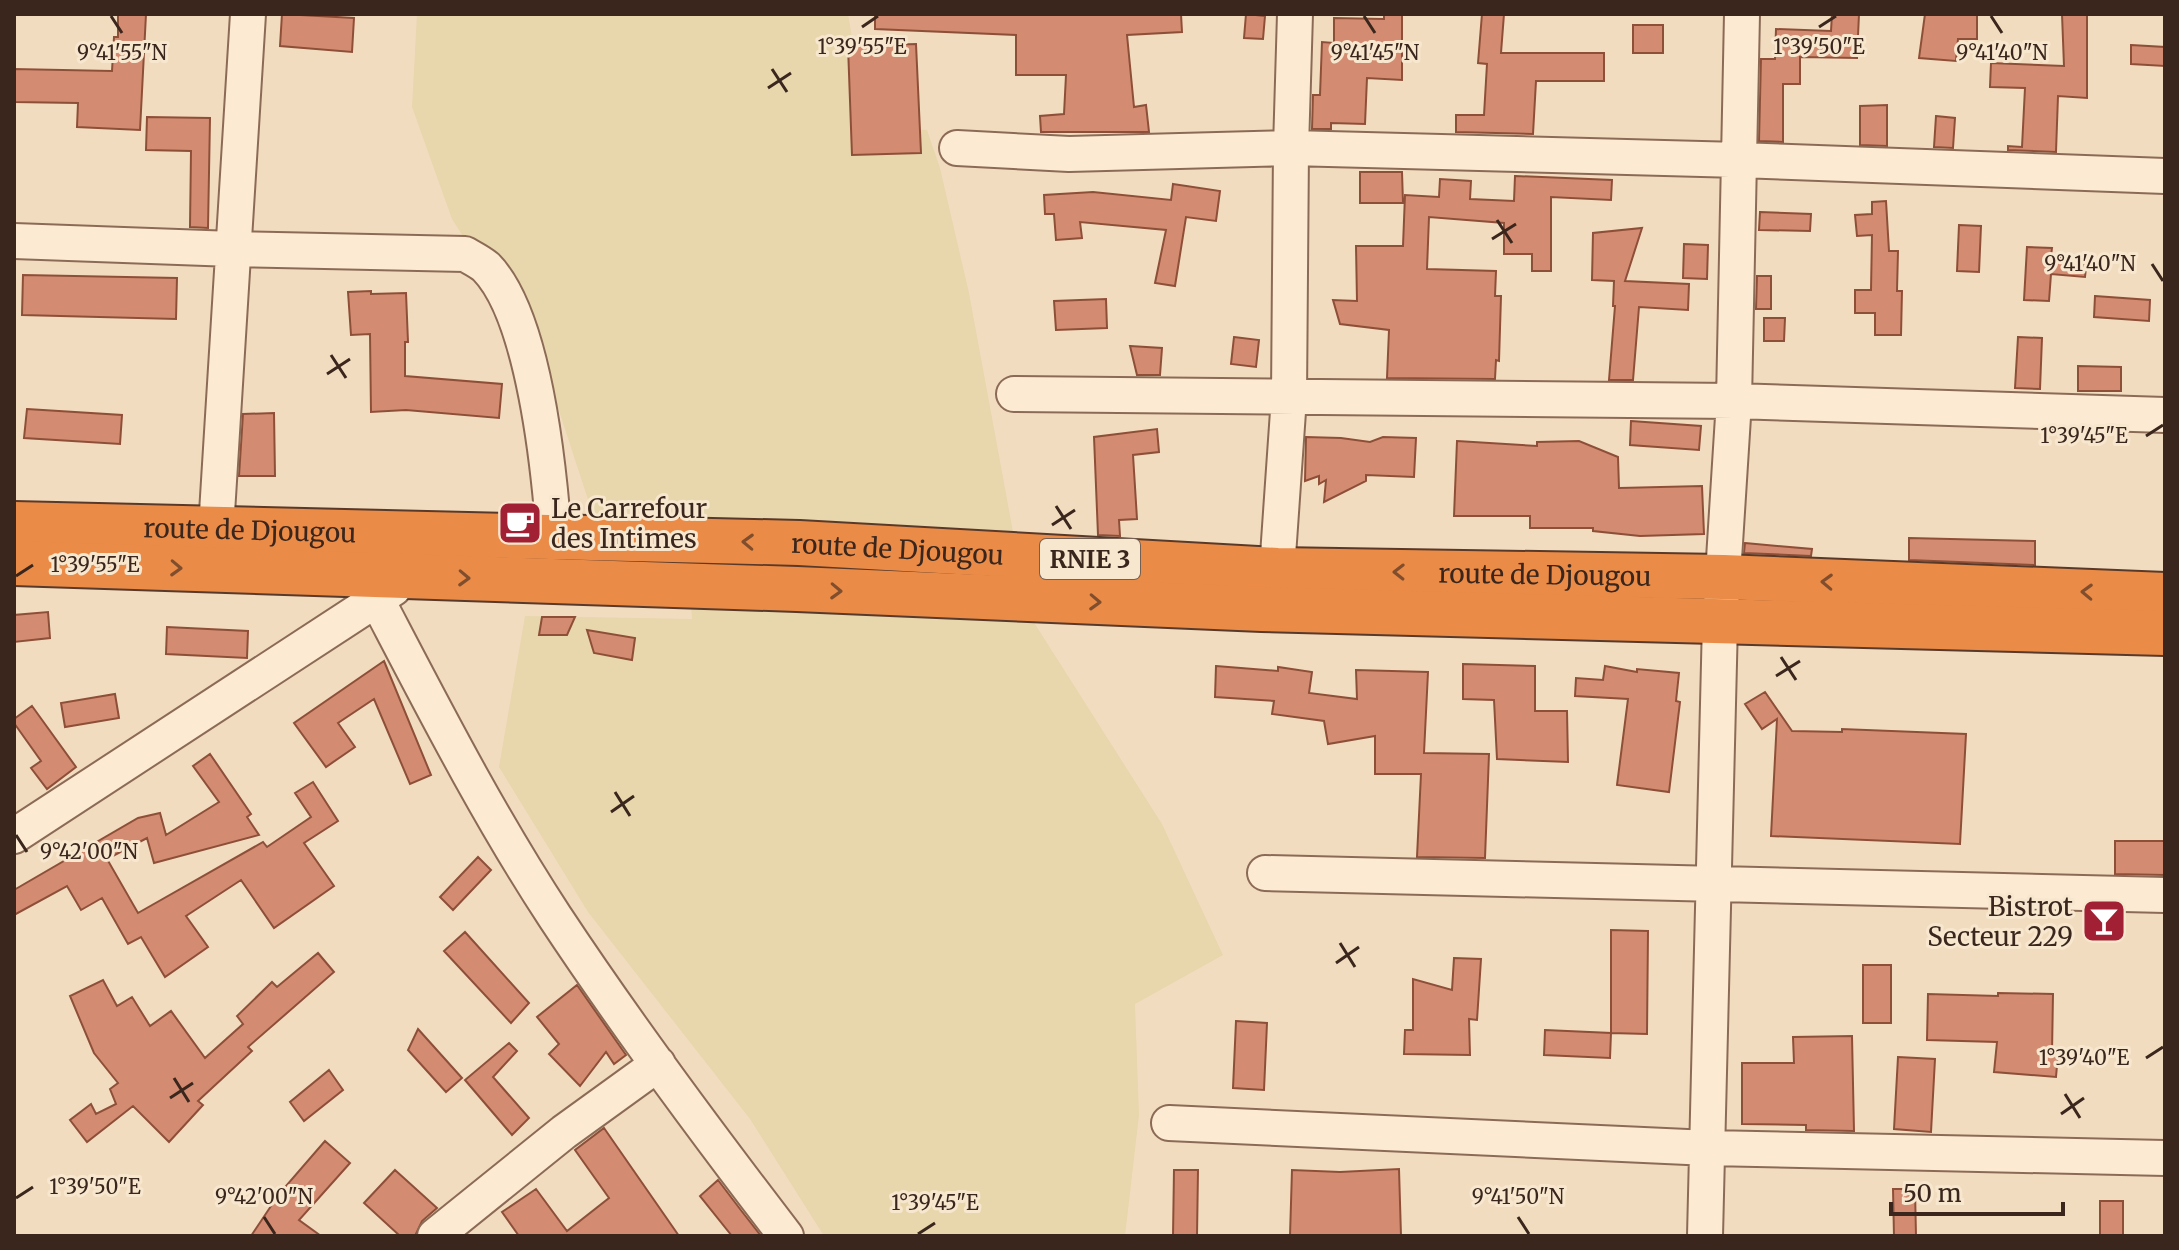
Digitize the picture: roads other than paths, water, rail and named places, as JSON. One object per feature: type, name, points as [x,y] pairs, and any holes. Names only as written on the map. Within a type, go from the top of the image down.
[{"type":"highway","name":"route de Djougou","points":[[14,524],[66,544],[393,588],[2165,633]]},
{"type":"highway","name":"route de Djougou","points":[[14,563],[66,544],[216,529],[799,543],[1277,570],[1723,577],[2165,595]]},
{"type":"street","points":[[216,529],[248,14]]},
{"type":"street","points":[[1277,570],[1289,397],[1295,14]]},
{"type":"street","points":[[1705,1236],[1720,622],[1734,401],[1742,14]]},
{"type":"street","points":[[957,148],[1069,154],[1291,148],[2165,176]]},
{"type":"street","points":[[14,241],[465,254],[485,267],[504,292],[524,346],[548,454],[554,536]]},
{"type":"street","points":[[1014,394],[1734,401],[2165,415]]},
{"type":"street","points":[[14,836],[393,588],[467,771],[507,837],[555,916],[658,1064],[786,1236]]},
{"type":"street","points":[[1265,873],[2165,895]]},
{"type":"street","points":[[435,1236],[564,1132],[658,1064]]},
{"type":"street","points":[[1169,1123],[1709,1148],[2165,1158]]},
{"type":"place","name":"Le Carrefour des Intimes","points":[[520,523]]},
{"type":"place","name":"Bistrot Secteur 229","points":[[2104,921]]}]
